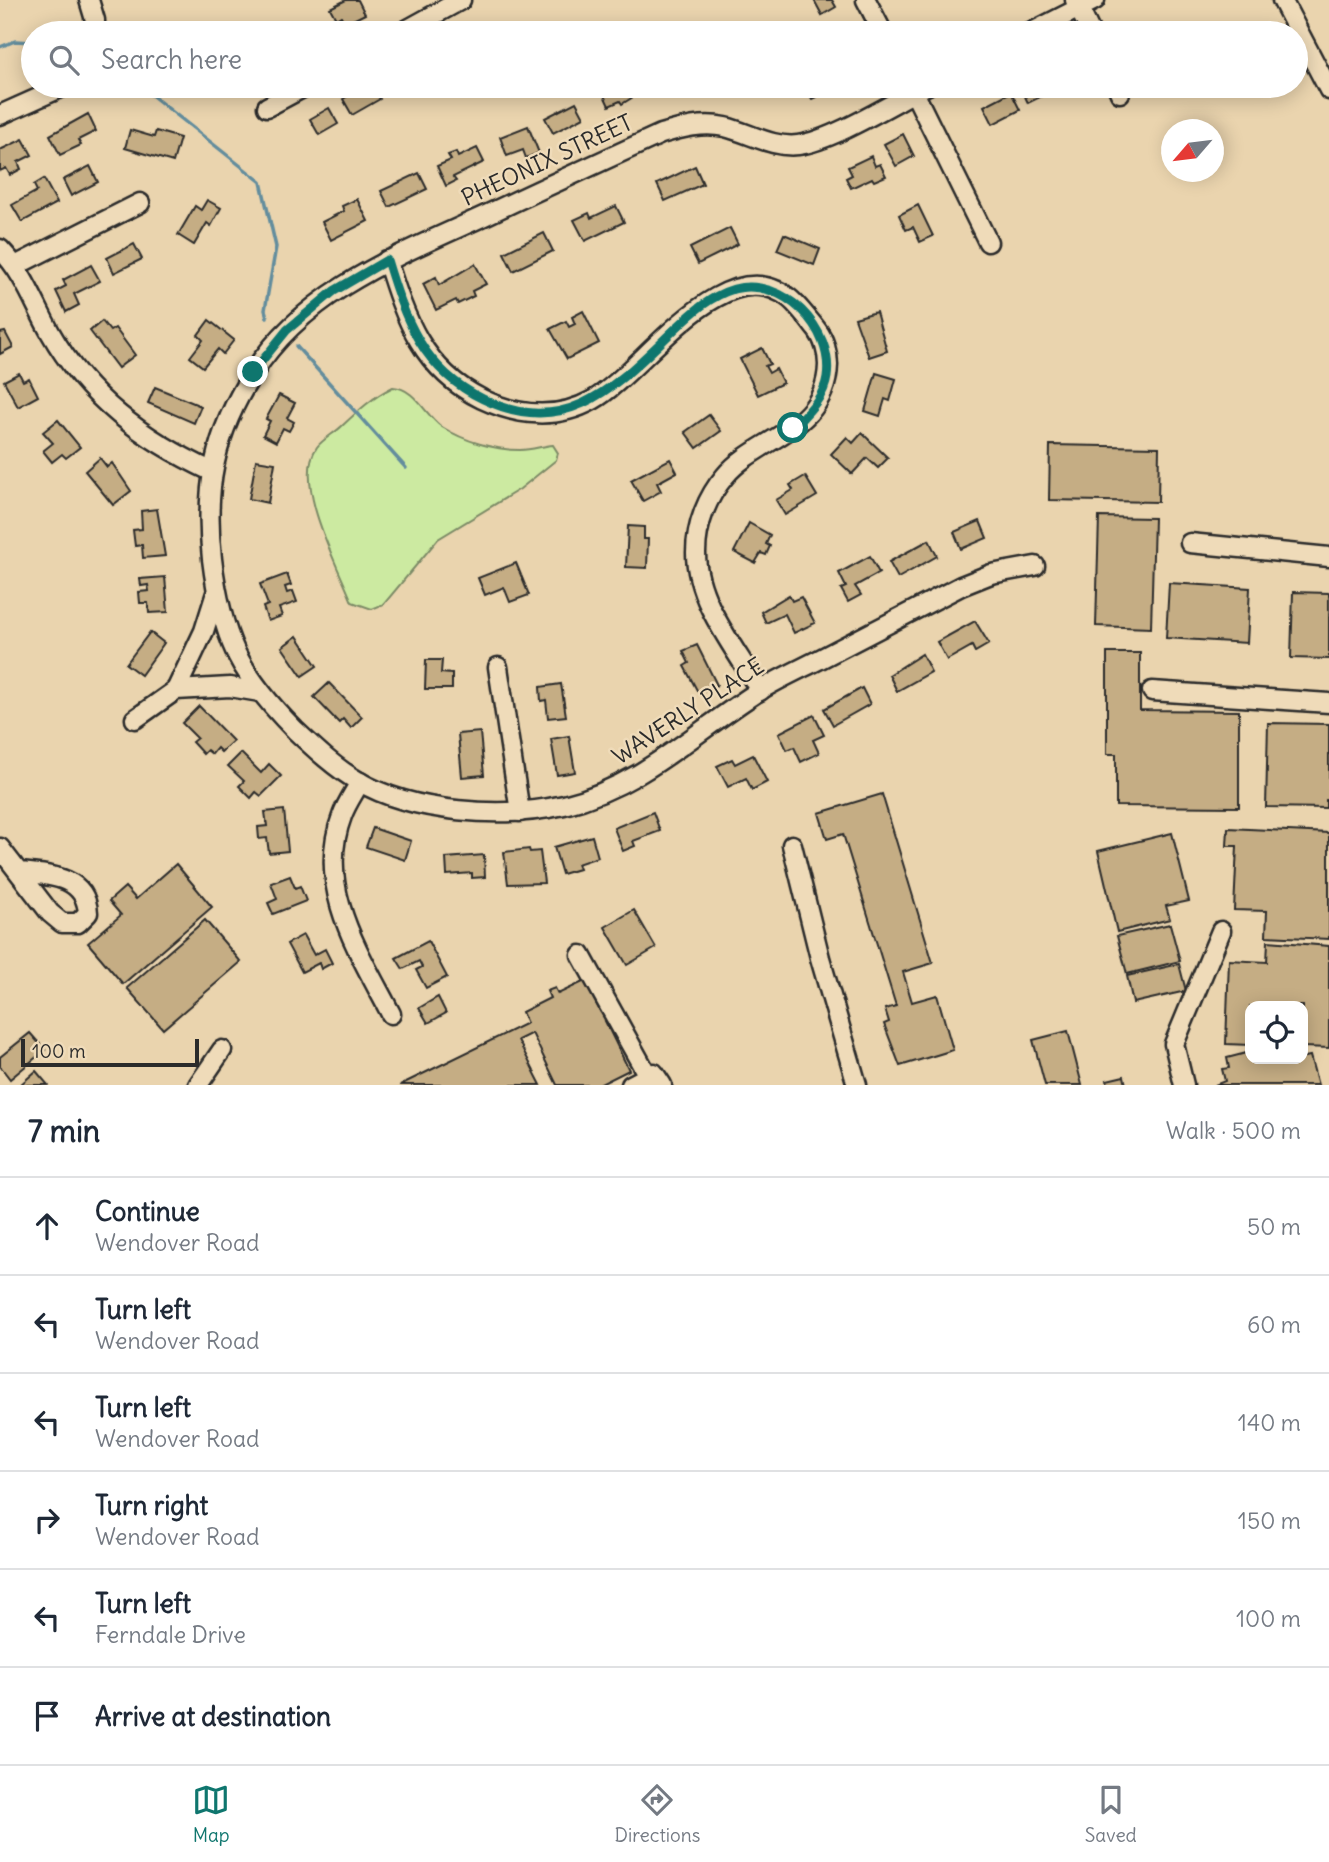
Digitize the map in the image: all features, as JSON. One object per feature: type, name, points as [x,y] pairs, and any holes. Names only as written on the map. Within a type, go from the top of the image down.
[{"type":"street","points":[[89,0],[95,21]]},
{"type":"street","points":[[423,21],[461,0]]},
{"type":"street","points":[[866,0],[877,21]]},
{"type":"street","points":[[1282,0],[1293,21]]},
{"type":"street","points":[[1051,21],[1083,3],[1088,21]]},
{"type":"street","points":[[1308,50],[1329,90]]},
{"type":"street","points":[[0,115],[38,98]]},
{"type":"street","points":[[267,107],[284,98]]},
{"type":"street","name":"PHEONIX STREET","points":[[216,593],[209,532],[211,471],[234,408],[253,372],[287,330],[334,291],[387,260],[661,134],[692,125],[723,127],[776,145],[799,145],[822,138],[898,98]]},
{"type":"street","points":[[922,98],[988,242]]},
{"type":"street","points":[[17,265],[140,203]]},
{"type":"street","points":[[0,249],[17,265],[51,333],[98,398],[167,451],[211,471]]},
{"type":"street","points":[[387,260],[411,330],[435,363],[466,390],[503,409],[534,415],[565,411],[592,401],[617,384],[711,298],[736,288],[763,288],[788,298],[820,333],[828,355],[827,379],[818,401],[793,428],[742,460],[726,474],[709,498],[699,526],[696,555],[701,583],[760,691]]},
{"type":"street","points":[[1190,543],[1329,557]]},
{"type":"street","name":"WAVERLY PLACE","points":[[216,593],[236,653],[260,692],[317,751],[360,782],[424,805],[471,813],[520,812],[584,799],[644,773],[760,691],[961,586],[991,574],[1035,566]]},
{"type":"street","points":[[135,719],[176,690],[204,631],[216,593]]},
{"type":"street","points":[[498,667],[520,812]]},
{"type":"street","points":[[176,690],[230,687],[260,692]]},
{"type":"street","points":[[1152,691],[1329,703]]},
{"type":"street","points":[[360,782],[339,828],[333,852],[334,890],[346,925],[391,1014]]},
{"type":"street","points":[[792,845],[820,958],[857,1085]]},
{"type":"street","points":[[0,848],[19,872]]},
{"type":"street","points":[[1184,1085],[1174,1044],[1221,931]]},
{"type":"street","points":[[581,955],[655,1081],[631,1085]]},
{"type":"street","points":[[198,1085],[222,1050]]},
{"type":"green space","points":[[393,387],[408,392],[442,427],[469,440],[510,450],[553,445],[558,453],[556,460],[520,489],[438,539],[384,604],[372,609],[352,602],[328,546],[313,502],[311,462],[322,441],[366,404]]},
{"type":"building","points":[[346,0],[358,0],[365,14],[351,21],[344,21],[341,16],[336,19],[330,8]]},
{"type":"building","points":[[814,0],[832,0],[836,7],[822,15]]},
{"type":"building","points":[[379,98],[380,99],[352,115],[343,99]]},
{"type":"building","points":[[605,98],[632,98],[622,104],[620,101],[609,106]]},
{"type":"building","points":[[999,98],[1014,98],[1020,110],[993,124],[984,106]]},
{"type":"building","points":[[1026,98],[1038,98],[1028,103]]},
{"type":"building","points":[[576,102],[584,117],[553,133],[545,118]]},
{"type":"building","points":[[329,108],[338,124],[319,135],[310,119]]},
{"type":"building","points":[[88,114],[96,131],[78,140],[81,145],[60,155],[50,135]]},
{"type":"building","points":[[528,126],[539,153],[526,158],[523,150],[507,156],[500,137]]},
{"type":"building","points":[[130,130],[154,137],[156,131],[180,138],[173,162],[125,148]]},
{"type":"building","points":[[903,134],[914,156],[896,166],[884,144]]},
{"type":"building","points":[[23,139],[32,155],[18,162],[21,169],[10,175],[6,168],[0,171],[0,150]]},
{"type":"building","points":[[477,148],[484,162],[453,177],[456,181],[446,186],[437,166],[451,160],[448,155],[456,152],[458,157]]},
{"type":"building","points":[[871,156],[875,166],[880,164],[886,176],[874,181],[872,178],[851,188],[846,178],[852,175],[848,167]]},
{"type":"building","points":[[90,166],[98,182],[71,196],[63,180]]},
{"type":"building","points":[[695,166],[703,184],[665,201],[657,184]]},
{"type":"building","points":[[419,173],[427,189],[389,207],[381,191]]},
{"type":"building","points":[[44,179],[57,203],[22,222],[12,205],[37,191],[34,185]]},
{"type":"building","points":[[357,199],[368,221],[331,240],[322,222],[344,211],[342,206]]},
{"type":"building","points":[[207,200],[221,208],[211,226],[207,223],[194,245],[178,235],[195,206],[201,210]]},
{"type":"building","points":[[918,205],[933,236],[920,242],[913,227],[906,230],[899,215]]},
{"type":"building","points":[[616,206],[624,222],[585,241],[574,220],[589,213],[591,218]]},
{"type":"building","points":[[730,228],[738,244],[698,264],[690,248]]},
{"type":"building","points":[[544,233],[553,251],[513,271],[504,253]]},
{"type":"building","points":[[784,234],[820,249],[814,265],[777,250]]},
{"type":"building","points":[[134,244],[142,259],[114,273],[107,258]]},
{"type":"building","points":[[475,264],[486,284],[472,291],[474,296],[458,304],[456,300],[436,310],[423,284],[436,277],[439,285]]},
{"type":"building","points":[[91,265],[100,281],[74,294],[79,305],[66,312],[56,291],[66,286],[63,280]]},
{"type":"building","points":[[583,311],[599,343],[567,359],[550,329],[566,321],[569,327],[575,324],[572,317]]},
{"type":"building","points":[[876,312],[887,351],[869,357],[855,318]]},
{"type":"building","points":[[209,320],[234,340],[223,354],[218,349],[203,367],[190,357],[203,340],[198,335]]},
{"type":"building","points":[[102,321],[110,331],[115,328],[135,355],[118,368],[90,331]]},
{"type":"building","points":[[5,332],[13,347],[0,354],[0,333]]},
{"type":"building","points":[[762,348],[770,364],[765,366],[769,373],[776,369],[783,383],[758,395],[740,359]]},
{"type":"building","points":[[19,373],[23,381],[29,378],[38,396],[18,407],[4,381]]},
{"type":"building","points":[[876,373],[896,379],[890,401],[885,399],[880,416],[865,411]]},
{"type":"building","points":[[155,387],[201,406],[194,423],[148,403]]},
{"type":"building","points":[[279,395],[295,403],[287,418],[294,422],[289,431],[283,428],[276,442],[263,435],[270,421],[266,419]]},
{"type":"building","points":[[709,415],[721,431],[697,448],[685,432]]},
{"type":"building","points":[[58,420],[80,447],[66,458],[62,454],[52,462],[43,451],[53,443],[43,432]]},
{"type":"building","points":[[862,433],[888,458],[878,468],[867,458],[852,474],[831,454],[847,437],[853,443]]},
{"type":"building","points":[[1050,445],[1159,447],[1158,502],[1049,500]]},
{"type":"building","points":[[100,458],[107,467],[112,463],[131,491],[113,505],[85,471]]},
{"type":"building","points":[[670,459],[677,472],[657,483],[661,491],[643,501],[631,480]]},
{"type":"building","points":[[256,460],[275,463],[268,503],[249,499]]},
{"type":"building","points":[[805,476],[817,496],[785,515],[776,500],[793,490],[790,485]]},
{"type":"building","points":[[157,509],[165,556],[143,558],[142,545],[135,546],[133,530],[142,529],[141,511]]},
{"type":"building","points":[[1099,517],[1154,518],[1151,628],[1096,626]]},
{"type":"building","points":[[980,521],[987,538],[961,549],[954,532]]},
{"type":"building","points":[[749,523],[770,535],[766,544],[770,546],[766,555],[761,553],[755,563],[734,552]]},
{"type":"building","points":[[628,526],[644,527],[644,539],[648,539],[647,568],[626,567]]},
{"type":"building","points":[[929,540],[937,556],[898,578],[889,562]]},
{"type":"building","points":[[870,556],[879,573],[855,586],[861,595],[848,602],[841,589],[846,587],[839,573]]},
{"type":"building","points":[[516,563],[529,595],[510,602],[504,587],[485,595],[478,578]]},
{"type":"building","points":[[287,574],[291,585],[285,587],[287,593],[293,591],[297,602],[279,608],[282,616],[268,621],[263,607],[268,605],[260,584]]},
{"type":"building","points":[[165,577],[168,612],[149,613],[148,603],[140,603],[139,592],[149,591],[148,585],[141,586],[140,579]]},
{"type":"building","points":[[1169,583],[1250,588],[1247,643],[1166,638]]},
{"type":"building","points":[[1293,592],[1329,593],[1329,659],[1291,658]]},
{"type":"building","points":[[789,595],[792,601],[801,597],[815,623],[794,633],[785,614],[766,623],[761,612]]},
{"type":"building","points":[[975,621],[989,644],[975,652],[972,646],[947,660],[937,642]]},
{"type":"building","points":[[150,632],[164,643],[141,675],[126,664]]},
{"type":"building","points":[[297,636],[317,666],[302,676],[282,647]]},
{"type":"building","points":[[697,645],[717,685],[699,694],[684,666],[689,663],[683,651]]},
{"type":"building","points":[[1107,653],[1140,653],[1140,710],[1239,711],[1239,807],[1116,806],[1116,754],[1107,754]]},
{"type":"building","points":[[922,654],[931,672],[897,691],[889,675]]},
{"type":"building","points":[[426,660],[442,660],[441,673],[452,674],[452,689],[425,689]]},
{"type":"building","points":[[329,683],[362,717],[351,728],[343,719],[339,723],[314,697]]},
{"type":"building","points":[[561,684],[566,716],[548,718],[546,700],[541,701],[540,687]]},
{"type":"building","points":[[862,688],[870,704],[833,725],[824,709]]},
{"type":"building","points":[[199,706],[233,741],[221,752],[217,748],[212,754],[207,750],[203,754],[192,742],[197,738],[182,723]]},
{"type":"building","points":[[814,715],[824,735],[813,740],[819,753],[801,762],[794,747],[787,750],[779,733]]},
{"type":"building","points":[[1268,723],[1329,724],[1329,800],[1326,800],[1326,808],[1266,807]]},
{"type":"building","points":[[480,732],[484,775],[462,777],[458,734]]},
{"type":"building","points":[[569,736],[575,772],[557,775],[551,739]]},
{"type":"building","points":[[241,753],[261,773],[269,764],[281,776],[261,796],[256,792],[251,798],[239,786],[244,781],[228,766]]},
{"type":"building","points":[[753,755],[767,782],[752,790],[746,778],[728,787],[717,766],[732,759],[735,764]]},
{"type":"building","points":[[882,794],[933,963],[903,972],[912,1002],[937,995],[953,1050],[900,1066],[884,1024],[889,1022],[885,1009],[896,1006],[843,834],[827,839],[819,813]]},
{"type":"building","points":[[284,810],[288,851],[269,853],[267,838],[259,839],[258,827],[267,826],[265,812]]},
{"type":"building","points":[[653,812],[660,831],[633,841],[635,846],[623,851],[614,828]]},
{"type":"building","points":[[373,828],[411,841],[405,860],[366,847]]},
{"type":"building","points":[[1228,828],[1329,833],[1329,939],[1266,936],[1267,911],[1234,910],[1237,846],[1227,846]]},
{"type":"building","points":[[1172,833],[1189,901],[1166,906],[1170,919],[1117,932],[1098,851]]},
{"type":"building","points":[[592,836],[598,857],[577,864],[579,869],[562,874],[554,847]]},
{"type":"building","points":[[529,849],[530,852],[540,851],[544,883],[508,884],[504,852]]},
{"type":"building","points":[[484,855],[485,877],[472,878],[472,873],[447,875],[446,858]]},
{"type":"building","points":[[176,864],[212,907],[123,984],[88,943],[121,915],[109,901],[125,887],[136,899]]},
{"type":"building","points":[[290,876],[295,888],[300,886],[306,901],[273,914],[268,903],[277,899],[271,883]]},
{"type":"building","points":[[634,910],[656,948],[627,965],[605,927]]},
{"type":"building","points":[[205,920],[241,962],[163,1029],[127,988]]},
{"type":"building","points":[[1170,924],[1180,961],[1127,974],[1117,936]]},
{"type":"building","points":[[303,935],[314,955],[325,949],[332,963],[321,969],[319,963],[302,972],[287,944]]},
{"type":"building","points":[[428,941],[447,977],[426,988],[416,970],[422,967],[419,961],[403,969],[396,958]]},
{"type":"building","points":[[1268,941],[1329,946],[1329,1048],[1308,1047],[1308,1001],[1245,1001],[1245,1045],[1226,1044],[1229,960],[1267,962]]},
{"type":"building","points":[[1179,964],[1186,991],[1133,1003],[1127,976]]},
{"type":"building","points":[[585,981],[600,1011],[605,1008],[610,1019],[605,1021],[629,1070],[599,1085],[557,1085],[532,1033],[518,1040],[541,1085],[400,1085],[527,1023],[522,1012],[550,998],[547,991],[555,988],[558,994]]},
{"type":"building","points":[[438,997],[446,1013],[428,1023],[419,1008]]},
{"type":"building","points":[[1068,1031],[1082,1085],[1045,1085],[1033,1040]]},
{"type":"building","points":[[30,1033],[45,1050],[10,1079],[0,1066],[0,1057]]},
{"type":"building","points":[[1245,1053],[1245,1064],[1308,1064],[1310,1056],[1318,1085],[1215,1085],[1225,1081],[1222,1069],[1229,1068],[1227,1058]]},
{"type":"building","points":[[36,1071],[48,1085],[20,1085]]},
{"type":"building","points":[[1124,1076],[1126,1085],[1108,1085],[1107,1080]]},
{"type":"waterway","points":[[0,47],[21,41]]},
{"type":"waterway","points":[[155,98],[261,182],[276,247],[265,310],[267,317]]},
{"type":"waterway","points":[[296,346],[406,468]]},
{"type":"route","points":[[253,372],[287,330],[334,291],[387,260],[411,330],[435,363],[466,390],[503,409],[534,415],[565,411],[592,401],[617,384],[711,298],[736,288],[763,288],[788,298],[820,333],[828,355],[827,379],[818,401],[793,428]]}]
